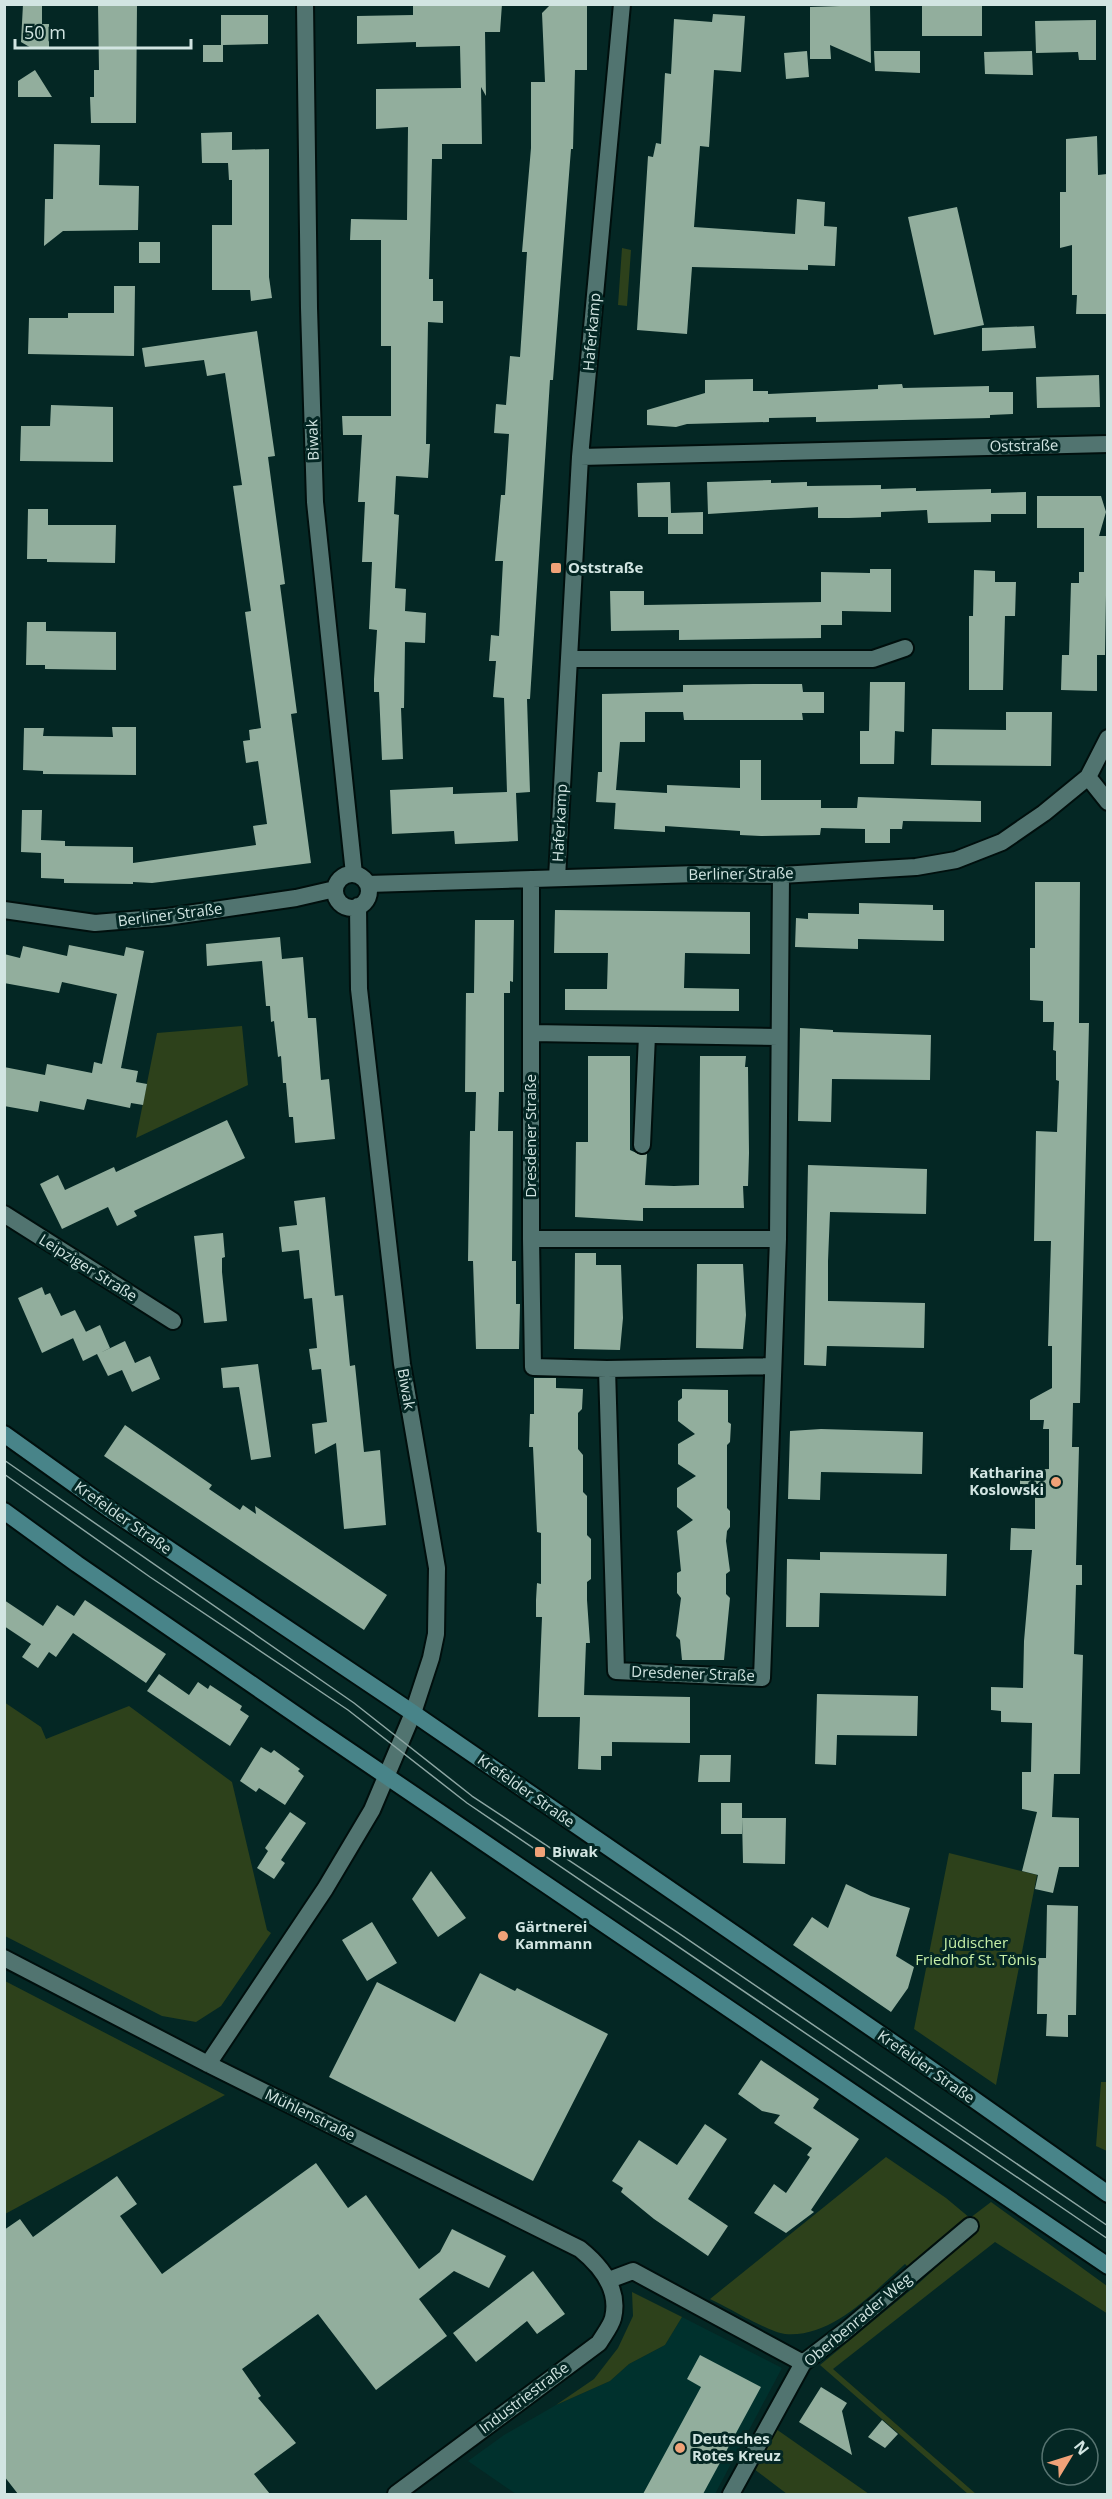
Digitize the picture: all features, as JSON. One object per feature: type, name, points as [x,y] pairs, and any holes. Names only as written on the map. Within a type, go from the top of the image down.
[{"type":"main road","name":"Krefelder Straße","points":[[4,1434],[109,1509],[413,1713],[915,2058],[1107,2194]]},
{"type":"main road","points":[[4,1511],[77,1564],[1107,2266]]},
{"type":"street","name":"Biwak","points":[[305,4],[309,308],[315,502],[354,874]]},
{"type":"street","name":"Haferkamp","points":[[557,878],[580,457],[622,4]]},
{"type":"street","name":"Oststraße","points":[[580,457],[1107,444]]},
{"type":"street","points":[[570,659],[873,659],[905,648]]},
{"type":"street","points":[[1107,738],[1088,777],[1107,802]]},
{"type":"street","name":"Berliner Straße","points":[[368,884],[557,878],[781,875],[916,867],[956,860],[1002,842],[1044,813],[1088,777]]},
{"type":"street","points":[[354,874],[364,878],[368,884],[369,894],[358,906],[342,904],[335,889],[340,878],[354,874]]},
{"type":"street","name":"Dresdener Straße","points":[[607,1369],[616,1671],[762,1678],[778,1239],[781,875]]},
{"type":"street","name":"Dresdener Straße","points":[[531,879],[533,1367],[607,1369],[773,1366]]},
{"type":"street","name":"Berliner Straße","points":[[4,910],[95,923],[166,917],[296,898],[335,889]]},
{"type":"street","name":"Biwak","points":[[208,2064],[325,1889],[372,1810],[413,1713],[431,1658],[436,1634],[437,1568],[402,1364],[360,989],[358,906]]},
{"type":"street","points":[[531,1034],[778,1037]]},
{"type":"street","points":[[642,1144],[647,1036]]},
{"type":"street","name":"Leipziger Straße","points":[[4,1214],[173,1321]]},
{"type":"street","points":[[531,1239],[778,1239]]},
{"type":"street","name":"Mühlenstraße","points":[[4,1958],[208,2064],[580,2249],[598,2264],[609,2280]]},
{"type":"street","name":"Oberbenrader Weg","points":[[731,2494],[803,2363],[844,2332],[970,2226]]},
{"type":"street","points":[[609,2280],[633,2271],[803,2363]]},
{"type":"street","name":"Industriestraße","points":[[396,2494],[598,2343],[613,2319],[614,2298],[609,2280]]},
{"type":"shaded area","points":[[682,2317],[782,2368],[715,2494],[516,2494],[468,2461],[504,2435],[556,2405],[610,2381],[629,2364],[665,2345]]},
{"type":"green space","points":[[622,248],[631,250],[627,306],[618,305]]},
{"type":"green space","points":[[242,1026],[248,1085],[136,1138],[157,1033]]},
{"type":"green space","points":[[4,1702],[41,1727],[46,1739],[129,1706],[232,1782],[267,1930],[271,1933],[221,2006],[196,2022],[162,2016],[5,1936]]},
{"type":"green space","name":"Jüdischer Friedhof St. Tönis","points":[[949,1853],[1037,1875],[996,2085],[914,2029]]},
{"type":"green space","points":[[5,1981],[225,2095],[5,2214]]},
{"type":"green space","points":[[1101,2082],[1107,2082],[1107,2151],[1096,2146]]},
{"type":"green space","points":[[886,2157],[946,2198],[970,2218],[991,2202],[1107,2286],[1108,2314],[995,2242],[833,2369],[976,2494],[968,2494],[820,2365],[919,2283],[977,2230],[909,2268],[905,2264],[851,2311],[819,2329],[785,2334],[759,2324],[710,2299]]},
{"type":"green space","points":[[632,2292],[682,2317],[665,2345],[629,2364],[610,2381],[556,2405],[594,2379],[618,2348],[633,2316]]},
{"type":"green space","points":[[776,2429],[869,2494],[787,2494],[754,2469]]},
{"type":"building","points":[[23,4],[42,4],[42,24],[49,24],[49,48],[33,49],[21,42]]},
{"type":"building","points":[[98,4],[137,4],[136,123],[91,123],[90,97],[94,97],[94,70],[99,70]]},
{"type":"building","points":[[413,4],[502,4],[500,32],[485,32],[486,96],[481,87],[482,144],[442,144],[442,159],[432,159],[429,279],[433,279],[433,301],[443,301],[443,323],[428,322],[426,444],[430,444],[428,478],[396,476],[394,514],[399,515],[395,588],[406,589],[405,611],[426,613],[425,643],[405,642],[404,708],[401,708],[403,759],[382,760],[379,692],[374,692],[377,630],[369,629],[372,562],[362,562],[365,502],[358,502],[362,435],[343,435],[342,416],[391,416],[391,346],[381,346],[381,240],[350,240],[351,219],[407,220],[408,127],[376,129],[376,89],[461,88],[460,46],[416,47],[416,42],[357,44],[357,16],[413,15]]},
{"type":"building","points":[[551,4],[587,4],[587,70],[575,70],[573,149],[571,149],[553,380],[550,380],[530,699],[527,699],[530,792],[516,793],[518,841],[455,844],[454,831],[392,834],[390,790],[453,787],[453,794],[507,792],[504,698],[493,697],[496,661],[489,661],[491,635],[499,636],[503,561],[495,561],[501,495],[505,495],[509,434],[494,433],[496,404],[506,405],[510,356],[520,357],[527,252],[522,252],[531,148],[531,82],[545,82],[542,13]]},
{"type":"building","points":[[982,4],[982,36],[922,36],[922,5]]},
{"type":"building","points":[[870,6],[871,63],[830,45],[831,59],[810,59],[810,7]]},
{"type":"building","points":[[713,14],[745,16],[741,72],[714,70],[709,147],[700,146],[694,227],[795,234],[797,199],[825,202],[824,226],[837,227],[835,266],[808,265],[808,270],[692,267],[687,334],[637,330],[648,156],[653,157],[656,143],[661,144],[665,73],[671,74],[674,19],[712,22]]},
{"type":"building","points":[[221,15],[268,15],[268,44],[223,45],[223,62],[203,62],[203,45],[221,45]]},
{"type":"building","points":[[1096,20],[1096,60],[1079,60],[1078,52],[1036,53],[1035,21]]},
{"type":"building","points":[[807,51],[809,77],[786,79],[784,53]]},
{"type":"building","points":[[874,51],[920,51],[920,73],[875,71]]},
{"type":"building","points":[[1032,51],[1033,75],[985,74],[984,52]]},
{"type":"building","points":[[35,70],[52,97],[18,97],[18,81]]},
{"type":"building","points":[[232,132],[232,150],[269,149],[269,277],[272,298],[251,301],[250,290],[212,290],[212,225],[232,225],[232,180],[229,180],[228,163],[202,163],[201,133]]},
{"type":"building","points":[[1097,136],[1098,175],[1107,174],[1107,314],[1076,314],[1077,295],[1072,295],[1072,245],[1060,248],[1060,192],[1066,192],[1066,139]]},
{"type":"building","points":[[54,144],[100,145],[99,185],[139,186],[138,230],[63,231],[44,246],[45,199],[53,199]]},
{"type":"building","points":[[957,207],[984,325],[934,335],[908,217]]},
{"type":"building","points":[[139,242],[160,242],[160,263],[139,263]]},
{"type":"building","points":[[114,286],[135,286],[134,356],[28,354],[29,318],[68,318],[68,313],[114,313]]},
{"type":"building","points":[[1034,326],[1036,348],[982,351],[982,328]]},
{"type":"building","points":[[257,331],[275,456],[268,457],[285,584],[280,585],[297,713],[291,714],[311,863],[152,883],[64,883],[64,879],[41,878],[41,853],[21,852],[22,810],[42,810],[41,840],[65,841],[65,846],[133,847],[133,863],[256,845],[253,826],[267,824],[258,761],[246,763],[243,741],[250,740],[249,730],[261,728],[245,612],[251,611],[233,486],[242,485],[225,373],[207,376],[204,360],[145,367],[142,348]]},
{"type":"building","points":[[1099,375],[1100,407],[1037,408],[1036,377]]},
{"type":"building","points":[[753,379],[753,391],[768,391],[768,394],[878,389],[878,385],[902,384],[903,388],[989,386],[989,392],[1013,392],[1013,414],[990,415],[990,418],[816,422],[816,417],[769,418],[769,422],[687,424],[676,427],[647,425],[647,410],[705,393],[705,380]]},
{"type":"building","points":[[51,405],[113,407],[113,462],[20,461],[21,426],[50,426]]},
{"type":"building","points":[[771,480],[771,483],[807,482],[807,486],[881,485],[881,489],[916,488],[916,491],[991,489],[991,493],[1026,492],[1026,514],[991,514],[991,522],[928,523],[927,510],[881,512],[881,517],[849,518],[818,518],[818,507],[708,514],[707,482]]},
{"type":"building","points":[[670,482],[671,513],[703,512],[703,534],[668,534],[668,517],[638,517],[637,483]]},
{"type":"building","points":[[1037,496],[1101,496],[1106,512],[1099,536],[1107,536],[1105,655],[1097,655],[1097,691],[1061,690],[1062,655],[1069,655],[1071,583],[1079,583],[1079,572],[1084,572],[1084,528],[1037,528]]},
{"type":"building","points":[[28,509],[48,509],[48,525],[116,525],[115,563],[47,562],[47,559],[27,559]]},
{"type":"building","points":[[870,569],[891,569],[891,612],[842,611],[842,625],[821,625],[821,638],[679,640],[679,630],[611,631],[610,591],[644,591],[644,605],[821,602],[821,572],[870,573]]},
{"type":"building","points":[[974,570],[995,571],[995,582],[1016,582],[1015,616],[1005,616],[1003,690],[969,690],[969,616],[973,616]]},
{"type":"building","points":[[27,622],[46,622],[46,631],[116,632],[116,670],[45,669],[45,665],[26,665]]},
{"type":"building","points":[[870,682],[905,682],[904,732],[895,731],[894,764],[860,764],[860,731],[869,731]]},
{"type":"building","points":[[802,684],[803,692],[824,692],[824,713],[802,713],[803,720],[684,720],[683,712],[645,712],[645,742],[620,742],[616,790],[667,793],[667,785],[740,788],[740,760],[761,760],[761,800],[821,800],[821,808],[857,808],[858,797],[981,801],[981,822],[903,821],[902,829],[890,829],[890,843],[865,843],[865,829],[821,828],[820,835],[761,836],[740,835],[740,831],[665,826],[665,832],[614,829],[616,803],[596,802],[598,772],[602,772],[602,694],[683,692],[683,685]]},
{"type":"building","points":[[1006,712],[1052,712],[1051,766],[931,765],[932,729],[1006,730]]},
{"type":"building","points":[[112,727],[136,727],[136,775],[43,774],[43,771],[23,770],[24,728],[44,728],[43,736],[113,737]]},
{"type":"building","points":[[1035,882],[1080,882],[1079,1023],[1089,1023],[1080,1403],[1073,1403],[1072,1447],[1079,1447],[1076,1565],[1082,1565],[1082,1585],[1076,1585],[1074,1654],[1083,1655],[1080,1774],[1054,1774],[1052,1817],[1079,1818],[1079,1867],[1059,1867],[1053,1893],[1035,1889],[1038,1875],[1022,1871],[1037,1812],[1022,1809],[1022,1772],[1031,1772],[1032,1723],[1001,1722],[1001,1711],[991,1710],[991,1687],[1023,1688],[1024,1641],[1032,1550],[1010,1550],[1011,1528],[1035,1529],[1035,1495],[1020,1492],[1020,1470],[1049,1469],[1049,1429],[1043,1429],[1044,1420],[1030,1420],[1030,1400],[1052,1388],[1052,1346],[1048,1346],[1051,1241],[1034,1241],[1036,1131],[1057,1132],[1059,1081],[1056,1080],[1056,1051],[1053,1050],[1054,1022],[1043,1022],[1043,1001],[1030,1000],[1030,948],[1035,948]]},
{"type":"building","points":[[859,903],[933,905],[933,910],[944,910],[944,941],[858,939],[858,949],[795,947],[796,918],[808,919],[808,913],[859,914]]},
{"type":"building","points":[[555,910],[750,912],[750,954],[685,953],[684,988],[739,989],[739,1011],[565,1010],[565,989],[607,989],[608,953],[554,953]]},
{"type":"building","points":[[475,920],[514,920],[513,982],[510,981],[510,993],[504,993],[504,1092],[499,1092],[498,1131],[513,1131],[512,1261],[516,1261],[516,1304],[520,1304],[519,1349],[476,1349],[473,1261],[468,1261],[470,1131],[475,1131],[476,1092],[465,1092],[466,993],[474,993]]},
{"type":"building","points":[[280,937],[282,959],[303,957],[308,1018],[316,1018],[321,1080],[329,1079],[335,1139],[295,1143],[293,1117],[289,1117],[286,1083],[283,1083],[281,1056],[278,1057],[274,1021],[271,1022],[270,1006],[266,1006],[262,961],[207,966],[206,944]]},
{"type":"building","points":[[69,945],[124,956],[126,947],[144,951],[121,1068],[138,1071],[136,1082],[147,1084],[143,1105],[131,1103],[130,1108],[87,1099],[84,1110],[40,1101],[38,1112],[4,1106],[4,1067],[45,1075],[47,1064],[92,1073],[94,1062],[102,1064],[117,994],[62,982],[59,993],[4,983],[4,954],[20,958],[23,946],[67,956]]},
{"type":"building","points":[[800,1028],[833,1030],[833,1032],[931,1035],[930,1080],[832,1079],[831,1122],[798,1121]]},
{"type":"building","points":[[588,1056],[630,1056],[630,1150],[641,1155],[647,1154],[645,1185],[674,1186],[699,1185],[700,1056],[746,1056],[749,1153],[748,1186],[743,1186],[744,1208],[643,1208],[643,1221],[575,1217],[576,1142],[588,1142]]},
{"type":"building","points":[[227,1120],[245,1158],[134,1211],[137,1216],[117,1226],[108,1207],[62,1229],[40,1184],[58,1175],[65,1190],[114,1167],[116,1172]]},
{"type":"building","points":[[808,1165],[927,1169],[926,1214],[830,1212],[828,1261],[828,1301],[925,1303],[924,1348],[827,1346],[826,1366],[804,1365]]},
{"type":"building","points":[[325,1197],[335,1296],[343,1295],[350,1366],[355,1365],[364,1452],[380,1450],[386,1525],[344,1529],[336,1443],[315,1454],[312,1424],[327,1422],[321,1369],[312,1370],[309,1349],[317,1348],[312,1298],[304,1299],[299,1250],[282,1252],[279,1227],[297,1225],[294,1201]]},
{"type":"building","points":[[223,1233],[225,1257],[222,1258],[222,1272],[227,1321],[204,1323],[194,1236]]},
{"type":"building","points":[[575,1253],[596,1253],[596,1265],[621,1265],[623,1318],[620,1350],[574,1349]]},
{"type":"building","points":[[697,1264],[743,1264],[746,1315],[743,1349],[696,1348]]},
{"type":"building","points":[[42,1287],[45,1295],[50,1293],[61,1316],[75,1310],[86,1332],[42,1353],[18,1298]]},
{"type":"building","points":[[100,1325],[110,1348],[100,1353],[125,1341],[135,1363],[150,1356],[160,1379],[132,1392],[122,1370],[108,1376],[97,1354],[83,1361],[73,1338]]},
{"type":"building","points":[[258,1364],[271,1457],[251,1460],[239,1387],[223,1388],[221,1368]]},
{"type":"building","points":[[534,1378],[556,1378],[556,1388],[583,1389],[582,1409],[578,1413],[578,1449],[583,1455],[583,1492],[587,1496],[587,1535],[591,1539],[591,1579],[587,1582],[590,1643],[586,1643],[584,1695],[690,1697],[690,1743],[612,1742],[612,1756],[601,1756],[601,1770],[578,1769],[580,1717],[538,1717],[542,1617],[536,1617],[536,1600],[537,1583],[541,1584],[541,1533],[537,1532],[533,1447],[529,1447],[530,1414],[534,1414]]},
{"type":"building","points":[[682,1389],[728,1390],[728,1422],[731,1424],[730,1442],[727,1445],[727,1508],[730,1511],[730,1527],[726,1541],[730,1571],[726,1574],[726,1594],[730,1598],[724,1660],[682,1660],[680,1640],[676,1636],[681,1598],[677,1593],[677,1573],[681,1571],[677,1531],[693,1520],[677,1507],[677,1488],[696,1476],[678,1464],[678,1444],[695,1434],[678,1421],[678,1401],[682,1398]]},
{"type":"building","points":[[125,1425],[212,1485],[209,1489],[240,1510],[243,1505],[256,1514],[255,1506],[387,1595],[364,1630],[104,1456]]},
{"type":"building","points":[[821,1429],[923,1432],[922,1474],[821,1472],[820,1500],[788,1499],[790,1431]]},
{"type":"building","points":[[820,1552],[947,1554],[946,1596],[820,1593],[819,1627],[786,1627],[787,1559],[820,1560]]},
{"type":"building","points":[[4,1600],[43,1626],[57,1605],[74,1616],[85,1600],[166,1654],[146,1683],[73,1633],[56,1657],[49,1652],[38,1668],[22,1657],[31,1644],[4,1626]]},
{"type":"building","points":[[159,1674],[189,1695],[198,1682],[208,1689],[210,1685],[242,1706],[240,1710],[249,1716],[230,1746],[147,1691]]},
{"type":"building","points":[[817,1694],[918,1696],[917,1736],[837,1735],[836,1765],[815,1764]]},
{"type":"building","points":[[261,1747],[271,1753],[274,1750],[300,1769],[298,1771],[304,1776],[285,1805],[259,1788],[256,1792],[240,1781]]},
{"type":"building","points":[[700,1755],[731,1755],[730,1782],[698,1782]]},
{"type":"building","points":[[721,1803],[742,1803],[742,1834],[721,1834]]},
{"type":"building","points":[[290,1812],[306,1823],[281,1860],[285,1863],[274,1879],[257,1868],[268,1851],[265,1848]]},
{"type":"building","points":[[742,1818],[786,1818],[785,1864],[743,1863]]},
{"type":"building","points":[[431,1871],[466,1918],[438,1937],[412,1899]]},
{"type":"building","points":[[846,1884],[871,1896],[910,1908],[896,1956],[914,1967],[908,1988],[891,2012],[793,1945],[812,1917],[828,1928]]},
{"type":"building","points":[[1047,1905],[1078,1906],[1076,2015],[1068,2015],[1068,2037],[1046,2036],[1047,2014],[1037,2014],[1038,1958],[1046,1958]]},
{"type":"building","points":[[372,1922],[397,1963],[367,1981],[342,1940]]},
{"type":"building","points":[[480,1973],[515,1991],[517,1988],[608,2034],[533,2181],[329,2077],[377,1982],[455,2022]]},
{"type":"building","points":[[761,2060],[819,2099],[813,2108],[859,2139],[811,2210],[814,2212],[786,2233],[754,2213],[774,2184],[786,2193],[810,2157],[807,2155],[812,2148],[774,2123],[780,2115],[762,2111],[738,2094]]},
{"type":"building","points":[[705,2124],[727,2139],[688,2199],[728,2226],[708,2256],[654,2219],[621,2192],[623,2188],[612,2181],[639,2140],[677,2165]]},
{"type":"building","points":[[316,2163],[348,2208],[366,2195],[419,2269],[440,2252],[452,2229],[506,2256],[489,2288],[454,2271],[419,2299],[447,2336],[376,2390],[318,2314],[242,2369],[261,2396],[258,2398],[296,2443],[254,2474],[270,2494],[18,2494],[4,2476],[4,2230],[20,2219],[33,2237],[117,2176],[137,2204],[120,2216],[162,2274]]},
{"type":"building","points":[[533,2271],[565,2314],[537,2334],[527,2321],[476,2362],[453,2333]]},
{"type":"building","points":[[700,2355],[761,2387],[703,2494],[643,2494],[701,2387],[687,2379]]},
{"type":"building","points":[[821,2387],[847,2403],[842,2411],[852,2455],[799,2422]]},
{"type":"building","points":[[882,2420],[898,2434],[885,2448],[868,2437]]},
{"type":"tram line","points":[[4,1460],[354,1703],[472,1796],[677,1932],[1108,2226]]},
{"type":"tram line","points":[[4,1474],[150,1577],[348,1710],[467,1803],[1108,2239]]},
{"type":"place","name":"Oststraße","points":[[556,568]]},
{"type":"place","name":"Katharina Koslowski","points":[[1056,1482]]},
{"type":"place","name":"Biwak","points":[[540,1852]]},
{"type":"place","name":"Gärtnerei Kammann","points":[[503,1936]]},
{"type":"place","name":"Deutsches Rotes Kreuz","points":[[680,2448]]}]
